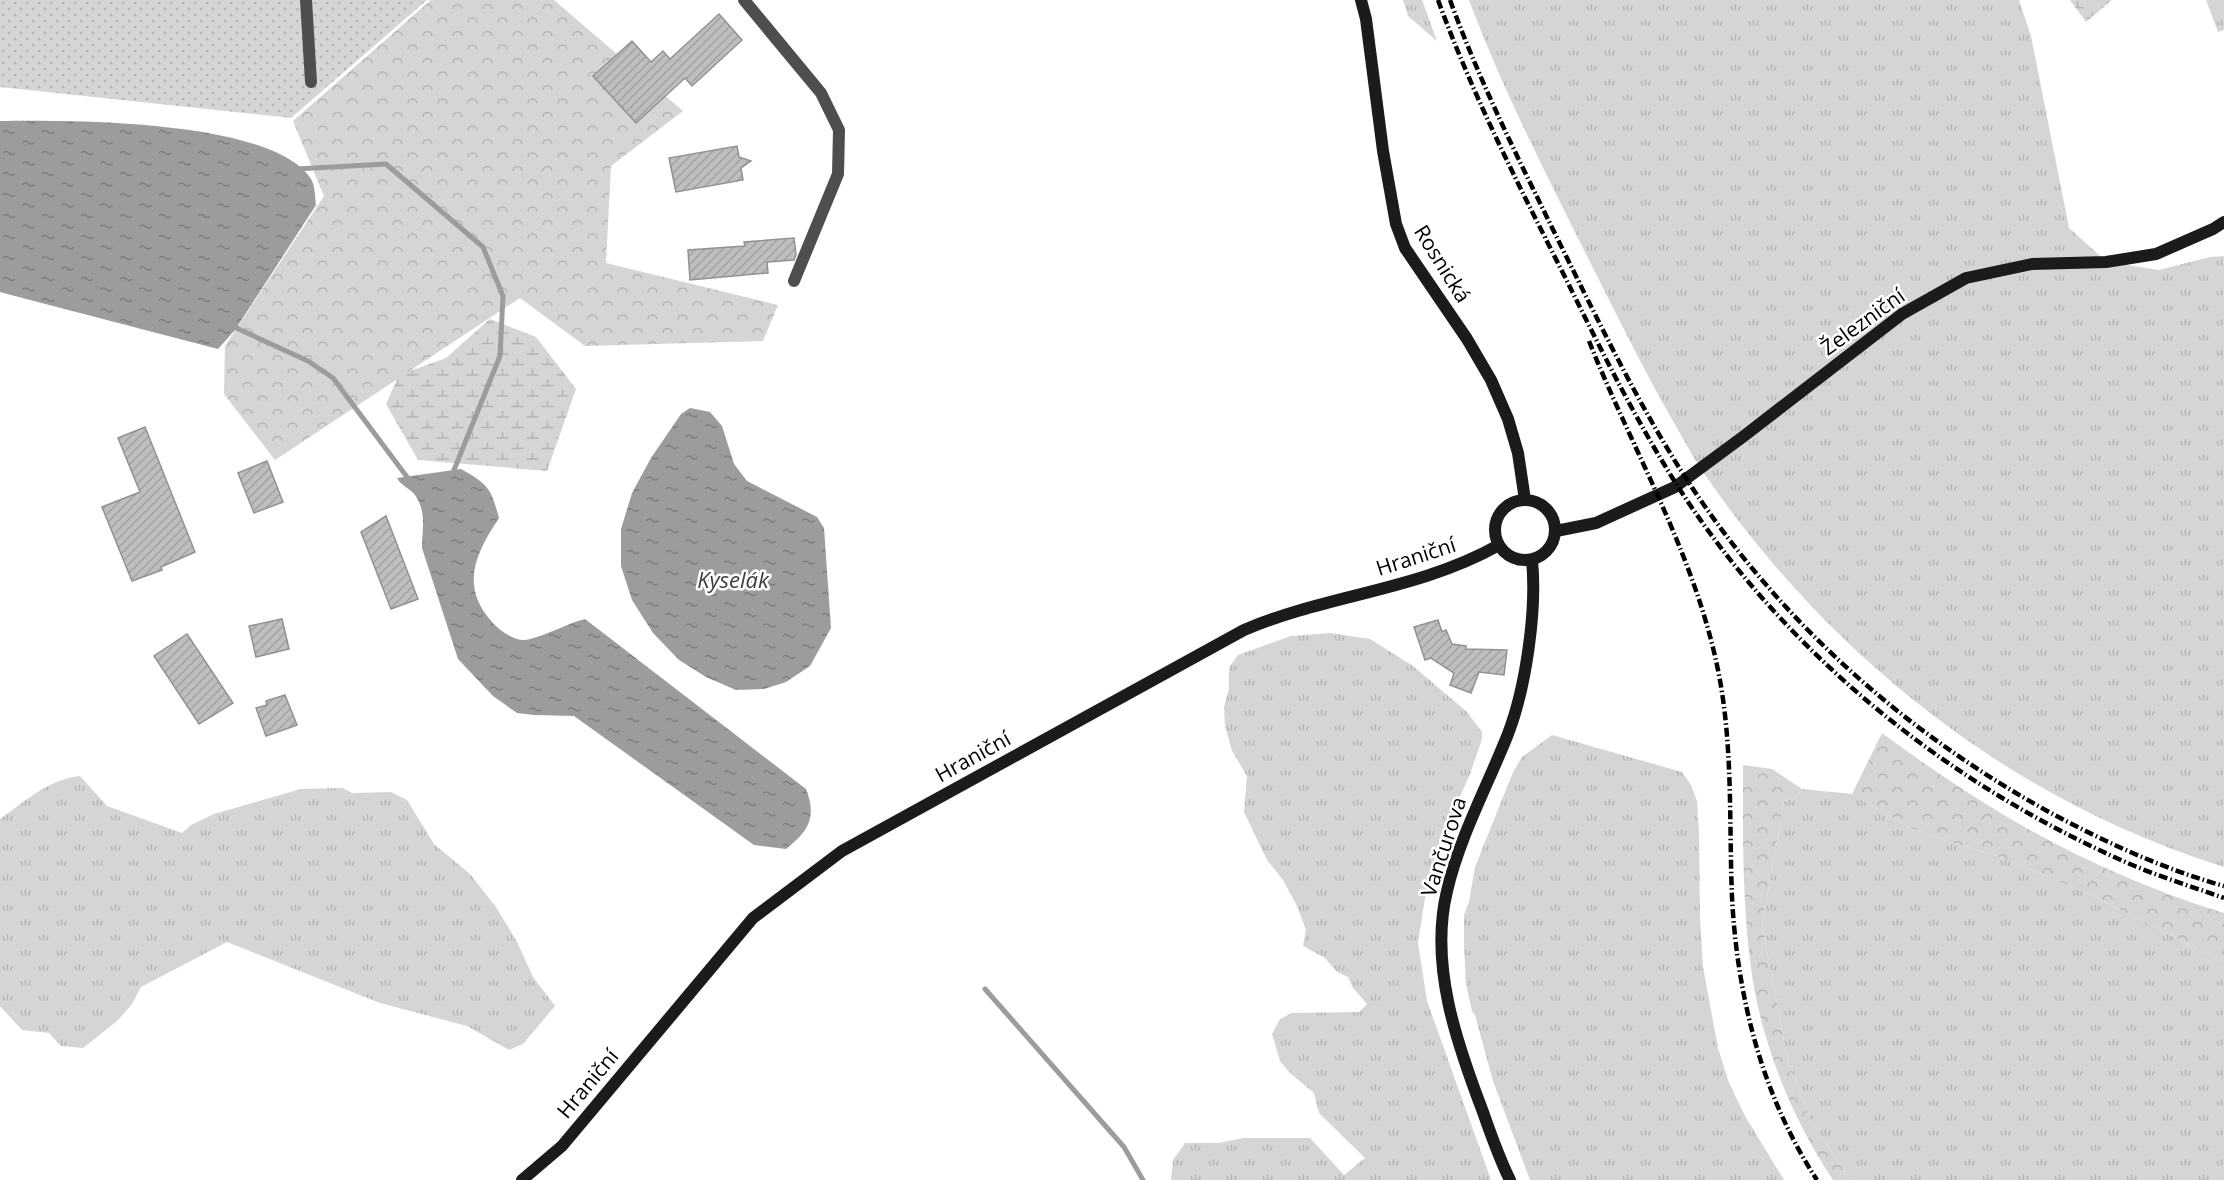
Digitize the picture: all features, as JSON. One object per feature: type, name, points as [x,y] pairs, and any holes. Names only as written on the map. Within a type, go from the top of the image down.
[{"type":"street","points":[[306,0],[311,82]]},
{"type":"street","points":[[744,0],[821,93],[839,130],[838,174],[794,281]]},
{"type":"street","name":"Rosnická","points":[[1361,0],[1366,19],[1383,151],[1396,224],[1405,248],[1467,339],[1491,380],[1508,419],[1518,453],[1525,500]]},
{"type":"street","name":"Železniční","points":[[1556,531],[1596,523],[1675,487],[1902,314],[1966,278],[2032,264],[2106,262],[2156,254],[2224,222]]},
{"type":"street","points":[[1525,500],[1540,504],[1547,509],[1552,516],[1556,531],[1546,552],[1532,560],[1516,560],[1503,552],[1495,531],[1498,516],[1509,505],[1525,500]]},
{"type":"street","name":"Hraniční","points":[[522,1180],[562,1146],[753,918],[842,851],[1244,630],[1307,608],[1393,588],[1454,567],[1499,545]]},
{"type":"street","name":"Vančurova","points":[[1510,1180],[1470,1078],[1453,1019],[1444,979],[1442,927],[1446,893],[1457,856],[1508,734],[1520,696],[1534,583],[1532,560]]},
{"type":"green space","points":[[0,0],[427,0],[291,118],[0,87]]},
{"type":"green space","points":[[431,0],[554,0],[683,111],[611,166],[606,263],[778,305],[763,341],[585,346],[520,298],[275,460],[224,394],[225,346],[324,196],[293,121]]},
{"type":"green space","points":[[1403,0],[1422,0],[1437,41],[1408,16]]},
{"type":"green space","points":[[1469,0],[2019,0],[2031,36],[2069,228],[2107,262],[2159,270],[2210,257],[2224,256],[2224,867],[2147,839],[2073,805],[2002,764],[1936,717],[1872,665],[1814,609],[1759,547],[1700,467],[1650,380],[1525,130],[1495,65]]},
{"type":"green space","points":[[2070,0],[2112,0],[2086,22]]},
{"type":"green space","points":[[2206,0],[2224,0],[2224,30],[2218,32]]},
{"type":"green space","points":[[490,319],[536,337],[576,389],[547,471],[418,460],[386,404],[399,375],[446,358]]},
{"type":"green space","points":[[1331,633],[1370,639],[1413,666],[1467,712],[1482,732],[1482,739],[1470,774],[1437,848],[1425,898],[1418,943],[1427,1001],[1491,1180],[1171,1180],[1173,1160],[1185,1143],[1218,1143],[1244,1138],[1310,1138],[1344,1175],[1365,1158],[1319,1113],[1314,1093],[1290,1073],[1280,1061],[1272,1034],[1280,1019],[1292,1013],[1359,1012],[1367,1004],[1353,988],[1348,977],[1337,972],[1325,958],[1303,946],[1306,930],[1297,906],[1283,880],[1267,860],[1244,812],[1247,776],[1232,751],[1225,726],[1224,707],[1229,688],[1229,668],[1238,655],[1291,636]]},
{"type":"green space","points":[[1882,733],[2003,815],[2045,838],[2131,879],[2224,913],[2224,962],[2087,893],[1989,853],[1955,844],[1911,828],[1852,794]]},
{"type":"green space","points":[[1552,735],[1682,772],[1691,785],[1697,801],[1703,967],[1718,1048],[1729,1083],[1745,1116],[1784,1180],[1530,1180],[1493,1081],[1472,1011],[1466,984],[1464,915],[1469,902],[1475,867],[1513,772],[1522,757]]},
{"type":"green space","points":[[1743,765],[1772,769],[1802,789],[1797,797],[1784,801],[1762,925],[1788,1062],[1811,1120],[1850,1180],[1833,1180],[1817,1155],[1790,1102],[1769,1047],[1761,1018],[1754,989],[1746,912]]},
{"type":"green space","points":[[80,776],[107,806],[182,833],[191,825],[214,814],[301,789],[343,788],[352,793],[391,792],[407,800],[434,844],[470,874],[496,907],[517,942],[533,977],[555,1006],[523,1044],[509,1050],[467,1026],[380,1003],[227,942],[141,987],[132,1004],[117,1021],[83,1048],[61,1046],[49,1033],[22,1030],[0,1006],[0,819],[47,786]]},
{"type":"green space","points":[[1802,789],[1852,794],[1911,828],[1955,844],[1989,853],[2087,893],[2224,962],[2224,1180],[1850,1180],[1811,1120],[1788,1062],[1762,925],[1784,801],[1797,797]]},
{"type":"water","points":[[0,121],[71,121],[166,127],[213,134],[256,144],[289,159],[311,179],[316,205],[235,330],[218,349],[11,295],[0,292]]},
{"type":"water","name":"Kyselák","points":[[690,408],[710,412],[722,426],[734,464],[747,481],[817,517],[824,528],[831,628],[810,666],[786,682],[764,689],[736,690],[706,677],[679,660],[653,633],[632,600],[621,566],[621,529],[632,493],[651,458],[681,414]]},
{"type":"water","points":[[461,469],[483,483],[491,493],[499,518],[478,557],[474,583],[476,596],[482,609],[492,622],[506,634],[524,640],[585,619],[806,789],[811,808],[809,823],[800,836],[786,849],[754,845],[574,716],[517,713],[493,696],[458,659],[422,548],[423,521],[419,501],[397,478]]},
{"type":"building","points":[[719,14],[742,40],[692,86],[685,78],[636,123],[593,76],[632,41],[651,62],[663,51],[670,59]]},
{"type":"building","points":[[737,146],[739,157],[751,161],[741,168],[743,180],[676,192],[669,158]]},
{"type":"building","points":[[794,238],[796,255],[794,260],[767,262],[768,273],[690,280],[688,250],[745,246],[744,242]]},
{"type":"building","points":[[145,427],[195,552],[161,567],[162,570],[132,581],[102,507],[140,492],[118,438]]},
{"type":"building","points":[[267,461],[283,502],[254,513],[238,473]]},
{"type":"building","points":[[386,516],[418,599],[391,609],[361,532]]},
{"type":"building","points":[[282,619],[289,649],[256,657],[249,626]]},
{"type":"building","points":[[1438,620],[1442,632],[1446,630],[1452,644],[1466,646],[1466,649],[1507,650],[1504,675],[1479,672],[1471,693],[1450,685],[1454,673],[1431,658],[1425,660],[1414,627]]},
{"type":"building","points":[[187,634],[233,703],[199,724],[154,656]]},
{"type":"building","points":[[285,695],[297,725],[266,736],[256,708],[267,705],[266,701]]},
{"type":"waterway","points":[[296,169],[386,164],[483,247],[503,296],[500,356],[452,475]]},
{"type":"waterway","points":[[232,326],[308,361],[333,378],[410,481]]},
{"type":"waterway","points":[[985,989],[1124,1147],[1143,1180]]},
{"type":"railway","points":[[1438,0],[1497,140],[1636,416],[1684,496],[1727,556],[1774,612],[1826,664],[1881,712],[1939,757],[2000,797],[2064,833],[2130,864],[2224,898]]},
{"type":"railway","points":[[1450,0],[1462,33],[1518,159],[1641,402],[1693,489],[1767,586],[1852,672],[1898,711],[1996,781],[2091,834],[2157,863],[2224,886]]},
{"type":"railway","points":[[1589,341],[1679,546],[1709,631],[1719,675],[1727,730],[1732,897],[1735,934],[1747,1008],[1767,1080],[1781,1114],[1817,1180]]}]
